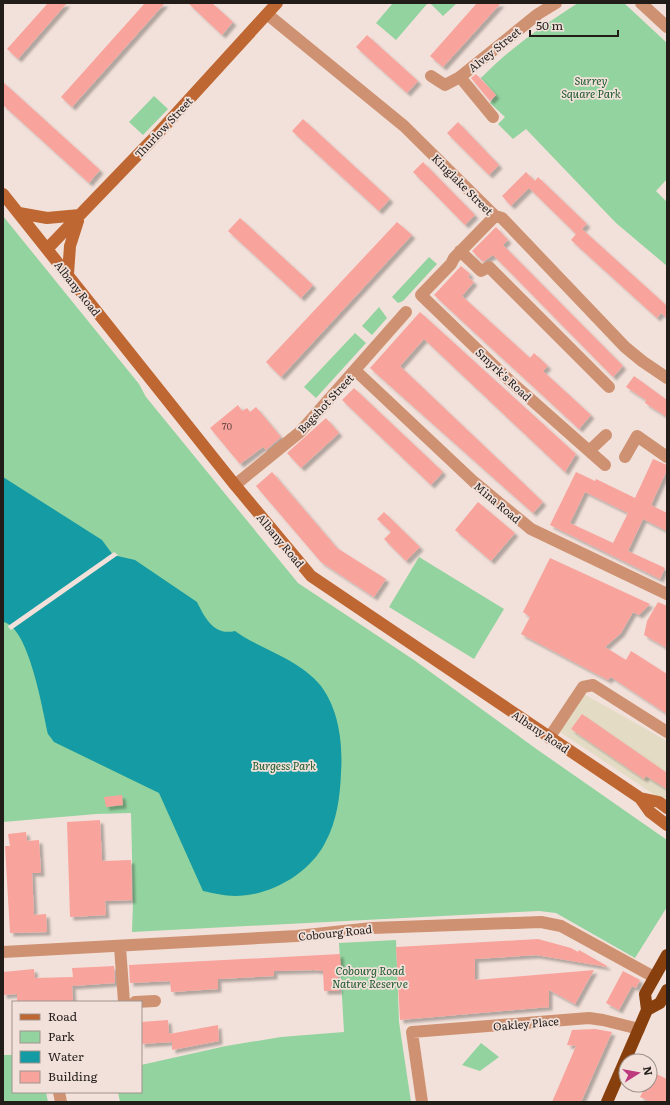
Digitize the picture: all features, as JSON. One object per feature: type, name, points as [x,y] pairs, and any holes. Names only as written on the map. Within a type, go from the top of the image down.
[{"type":"highway","points":[[607,1102],[647,1010],[645,994],[667,954]]},
{"type":"highway","points":[[647,1010],[660,1003],[667,990]]},
{"type":"main road","name":"Thurlow Street","points":[[48,249],[151,141],[277,3]]},
{"type":"main road","name":"Albany Road","points":[[3,194],[235,485],[312,576],[549,738],[640,798],[650,812],[667,825]]},
{"type":"main road","points":[[19,213],[47,218],[80,216],[70,246],[68,274]]},
{"type":"main road","name":"Albany Road","points":[[640,798],[659,802],[667,808]]},
{"type":"street","name":"Alvey Street","points":[[431,76],[445,85],[460,77],[538,14],[556,3]]},
{"type":"street","points":[[641,3],[667,28]]},
{"type":"street","name":"Kinglake Street","points":[[267,14],[404,126],[495,216],[502,218],[625,347],[667,378]]},
{"type":"street","points":[[460,77],[493,117]]},
{"type":"street","points":[[495,216],[460,251],[480,271],[489,267],[609,387]]},
{"type":"street","name":"Smyrk's Road","points":[[460,251],[421,295],[510,381],[605,465]]},
{"type":"street","name":"Bagshot Street","points":[[235,485],[300,432],[406,312]]},
{"type":"street","name":"Mina Road","points":[[356,370],[474,482],[531,529],[667,594]]},
{"type":"street","points":[[589,451],[606,435]]},
{"type":"street","points":[[625,457],[637,436],[667,457]]},
{"type":"street","points":[[549,738],[583,687],[593,685],[667,732]]},
{"type":"street","name":"Cobourg Road","points":[[3,952],[297,936],[372,928],[541,922],[561,926],[654,977]]},
{"type":"street","points":[[120,946],[124,1001]]},
{"type":"street","points":[[142,1002],[155,1001]]},
{"type":"street","name":"Oakley Place","points":[[422,1102],[412,1032],[589,1018],[639,1029]]},
{"type":"shaded area","points":[[582,693],[667,741],[667,803],[557,730]]},
{"type":"green space","points":[[393,3],[427,4],[396,40],[376,23]]},
{"type":"green space","points":[[430,3],[457,3],[443,16]]},
{"type":"green space","name":"Surrey Square Park","points":[[578,3],[624,3],[667,43],[667,179],[656,191],[667,202],[667,266],[616,223],[526,129],[513,139],[498,124],[505,117],[490,103],[496,95],[481,78],[515,47],[540,28]]},
{"type":"green space","points":[[154,96],[168,109],[143,135],[129,122]]},
{"type":"green space","name":"Burgess Park","points":[[3,216],[139,384],[146,397],[298,583],[414,660],[535,748],[667,840],[667,907],[635,958],[556,913],[539,911],[132,932],[133,901],[131,813],[96,814],[3,822]]},
{"type":"green space","points":[[429,257],[437,264],[403,301],[398,303],[392,297]]},
{"type":"green space","points":[[379,307],[387,318],[372,335],[362,326]]},
{"type":"green space","points":[[355,333],[366,343],[316,398],[304,387]]},
{"type":"green space","points":[[419,557],[504,609],[474,659],[389,607]]},
{"type":"green space","name":"Cobourg Road Nature Reserve","points":[[396,940],[399,1022],[411,1102],[120,1102],[118,1093],[142,1093],[142,1065],[226,1046],[281,1037],[344,1032],[339,943]]},
{"type":"green space","points":[[481,1043],[499,1057],[480,1071],[462,1065]]},
{"type":"green space","points":[[3,1055],[12,1055],[12,1093],[46,1093],[48,1102],[3,1102]]},
{"type":"water","points":[[3,477],[102,540],[113,555],[135,560],[197,602],[207,620],[216,628],[221,631],[235,631],[302,668],[321,686],[327,695],[336,716],[341,751],[340,791],[335,818],[325,843],[318,854],[299,873],[275,887],[248,895],[231,896],[203,891],[159,793],[54,742],[48,734],[38,690],[27,653],[20,638],[12,627],[3,622]]},
{"type":"pier","points":[[114,552],[118,555],[11,630],[9,628],[8,626]]},
{"type":"building","points":[[48,3],[67,3],[18,59],[7,49]]},
{"type":"building","points":[[145,3],[165,3],[72,107],[61,97]]},
{"type":"building","points":[[188,3],[212,3],[233,22],[222,35]]},
{"type":"building","points":[[477,3],[501,3],[443,67],[430,56]]},
{"type":"building","points":[[367,35],[418,81],[407,93],[356,47]]},
{"type":"building","points":[[476,74],[496,95],[490,101],[471,78]]},
{"type":"building","points":[[3,82],[100,170],[89,183],[3,105]]},
{"type":"building","points":[[303,119],[390,199],[379,211],[292,131]]},
{"type":"building","points":[[458,122],[499,165],[489,175],[447,133]]},
{"type":"building","points":[[423,162],[475,215],[465,225],[413,172]]},
{"type":"building","points":[[526,172],[535,181],[538,177],[587,224],[582,229],[667,306],[667,318],[661,313],[657,318],[571,240],[576,234],[529,188],[511,206],[502,196]]},
{"type":"building","points":[[240,218],[313,285],[301,298],[228,231]]},
{"type":"building","points":[[397,222],[412,235],[281,377],[266,362]]},
{"type":"building","points":[[496,227],[508,240],[503,245],[623,366],[613,377],[493,255],[483,262],[472,251]]},
{"type":"building","points":[[461,266],[470,274],[468,277],[474,282],[462,296],[530,358],[534,353],[548,366],[543,371],[591,415],[579,429],[434,295]]},
{"type":"building","points":[[420,312],[576,454],[565,472],[424,339],[400,366],[543,502],[533,513],[370,368]]},
{"type":"building","points":[[634,376],[667,400],[667,417],[645,403],[646,400],[626,387]]},
{"type":"building","points":[[354,388],[443,472],[431,485],[342,400]]},
{"type":"building","points":[[238,405],[242,411],[247,408],[250,412],[256,407],[281,437],[266,450],[263,447],[240,464],[210,428]]},
{"type":"building","points":[[326,418],[339,433],[301,468],[287,453]]},
{"type":"building","points":[[653,459],[667,465],[667,470],[651,505],[667,513],[667,531],[643,519],[628,551],[665,568],[660,579],[550,525],[576,472],[595,481],[596,479],[635,498]],"holes":[[[585,492],[628,513],[613,543],[570,523]]]},
{"type":"building","points":[[272,472],[337,548],[386,579],[374,597],[321,562],[256,486]]},
{"type":"building","points":[[478,502],[515,533],[491,561],[455,530]]},
{"type":"building","points":[[384,512],[420,547],[406,561],[384,539],[391,532],[377,519]]},
{"type":"building","points":[[550,558],[650,604],[639,615],[633,612],[621,633],[605,647],[626,660],[631,651],[667,674],[667,714],[611,677],[608,680],[521,634],[530,617],[523,612]]},
{"type":"building","points":[[658,602],[667,606],[667,648],[644,635],[647,621]]},
{"type":"building","points":[[582,714],[667,773],[667,789],[646,776],[644,779],[571,729]]},
{"type":"building","points":[[122,795],[123,805],[106,807],[104,797]]},
{"type":"building","points":[[100,820],[102,861],[131,860],[132,900],[105,901],[106,915],[70,917],[67,822]]},
{"type":"building","points":[[26,832],[27,841],[39,840],[41,873],[32,873],[34,915],[46,914],[47,932],[10,933],[5,846],[10,846],[8,834]]},
{"type":"building","points":[[538,939],[571,948],[578,952],[579,950],[607,967],[536,955],[475,959],[475,980],[594,970],[575,1004],[549,990],[549,1007],[400,1020],[396,947]]},
{"type":"building","points":[[340,954],[341,969],[337,970],[339,991],[324,991],[323,971],[314,970],[274,971],[274,976],[218,979],[218,989],[171,992],[170,981],[130,983],[129,965]]},
{"type":"building","points":[[114,966],[115,983],[72,986],[73,1001],[17,1001],[17,994],[3,995],[3,972],[34,969],[35,978],[73,977],[72,968]]},
{"type":"building","points":[[623,971],[640,980],[636,988],[632,986],[619,1010],[606,1003]]},
{"type":"building","points":[[168,1020],[169,1034],[218,1025],[219,1041],[172,1050],[172,1042],[142,1044],[142,1022]]},
{"type":"building","points":[[595,1029],[612,1032],[581,1102],[552,1102],[576,1046],[567,1045],[572,1030]]},
{"type":"building","points":[[658,1075],[667,1079],[667,1102],[651,1102],[640,1097],[642,1093],[658,1093]]}]
